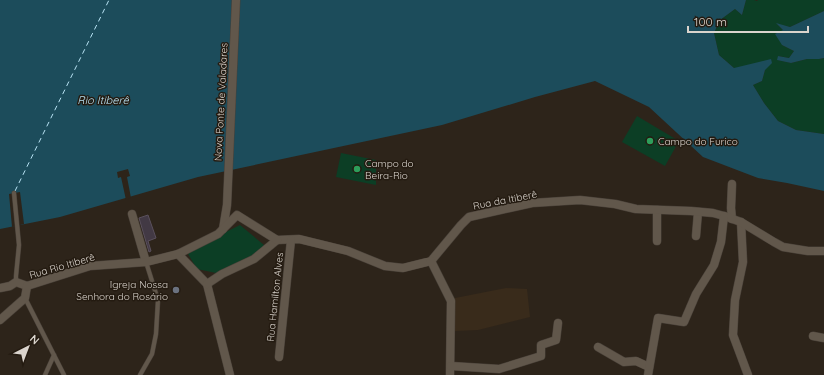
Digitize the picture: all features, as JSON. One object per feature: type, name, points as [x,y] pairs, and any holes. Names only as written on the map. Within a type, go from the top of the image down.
[{"type":"street","name":"Nova Ponte de Valadares","points":[[223,230],[227,205],[236,0]]},
{"type":"street","points":[[732,184],[730,208],[732,219]]},
{"type":"street","name":"Rua da Itiberê","points":[[431,261],[469,217],[532,203],[580,200],[614,204],[636,209],[713,213],[741,222],[783,247],[808,251],[824,251]]},
{"type":"street","points":[[657,210],[657,241]]},
{"type":"street","points":[[696,236],[698,212]]},
{"type":"street","points":[[132,214],[146,262]]},
{"type":"street","name":"Rua Rio Itiberê","points":[[0,288],[10,286],[16,282],[27,286],[90,266],[146,262],[178,254],[218,234],[237,215],[277,240]]},
{"type":"street","points":[[598,347],[624,362],[636,361],[648,371],[658,318],[684,322],[696,294],[714,264],[721,242],[724,216]]},
{"type":"street","points":[[741,222],[743,262],[734,300],[732,335],[748,375]]},
{"type":"street","points":[[208,284],[222,274],[254,258],[277,240],[299,239],[348,252],[385,266],[403,268],[431,261],[451,301],[450,375]]},
{"type":"street","name":"Rua Hamilton Alves","points":[[279,357],[291,240]]},
{"type":"street","points":[[178,254],[208,284],[230,375]]},
{"type":"street","points":[[0,320],[25,298],[27,286]]},
{"type":"street","points":[[451,366],[499,369],[541,356],[541,345],[556,340],[558,323]]},
{"type":"street","points":[[813,336],[824,338]]},
{"type":"lane","points":[[14,193],[19,245],[16,282]]},
{"type":"lane","points":[[140,375],[152,354],[156,334],[158,300],[146,262]]},
{"type":"lane","points":[[25,298],[64,375]]},
{"type":"lane","points":[[45,375],[54,355]]},
{"type":"shaded area","points":[[506,288],[527,289],[530,317],[478,330],[455,331],[455,298]]},
{"type":"green space","points":[[746,0],[824,0],[824,11],[790,27],[777,24],[783,30],[782,45],[794,51],[789,58],[778,56],[778,60],[791,63],[807,59],[824,58],[824,134],[796,130],[778,121],[764,103],[753,85],[762,81],[765,70],[734,68],[719,55],[714,33],[720,20],[735,9],[742,15]]},
{"type":"green space","name":"Campo do Furico","points":[[637,116],[679,141],[665,166],[622,142]]},
{"type":"green space","name":"Campo do Beira-Rio","points":[[341,153],[376,160],[376,185],[336,177]]},
{"type":"green space","points":[[240,225],[264,245],[260,252],[243,263],[216,273],[197,269],[188,254],[200,245]]},
{"type":"water","name":"Rio Itiberê","points":[[0,0],[746,0],[742,15],[735,9],[720,20],[714,33],[719,55],[734,68],[771,59],[772,63],[765,70],[762,81],[753,85],[764,103],[778,121],[796,130],[824,134],[824,191],[758,178],[703,157],[649,107],[595,81],[535,97],[442,125],[198,177],[60,217],[0,229]]},
{"type":"water","points":[[824,11],[824,58],[807,59],[791,63],[777,60],[778,56],[789,58],[794,51],[782,45],[775,34],[783,30],[776,23],[790,27]]},
{"type":"pier","points":[[128,169],[130,176],[127,177],[131,198],[126,200],[121,177],[118,178],[117,172]]},
{"type":"pier","points":[[20,192],[24,224],[12,227],[9,194]]},
{"type":"building","points":[[148,215],[156,238],[148,241],[151,251],[149,252],[139,218]]},
{"type":"ferry route","points":[[15,191],[109,0]]},
{"type":"place","name":"Campo do Furico","points":[[650,141]]},
{"type":"place","name":"Campo do Beira-Rio","points":[[357,169]]},
{"type":"place","name":"Igreja Nossa Senhora do Rosário","points":[[176,290]]}]
